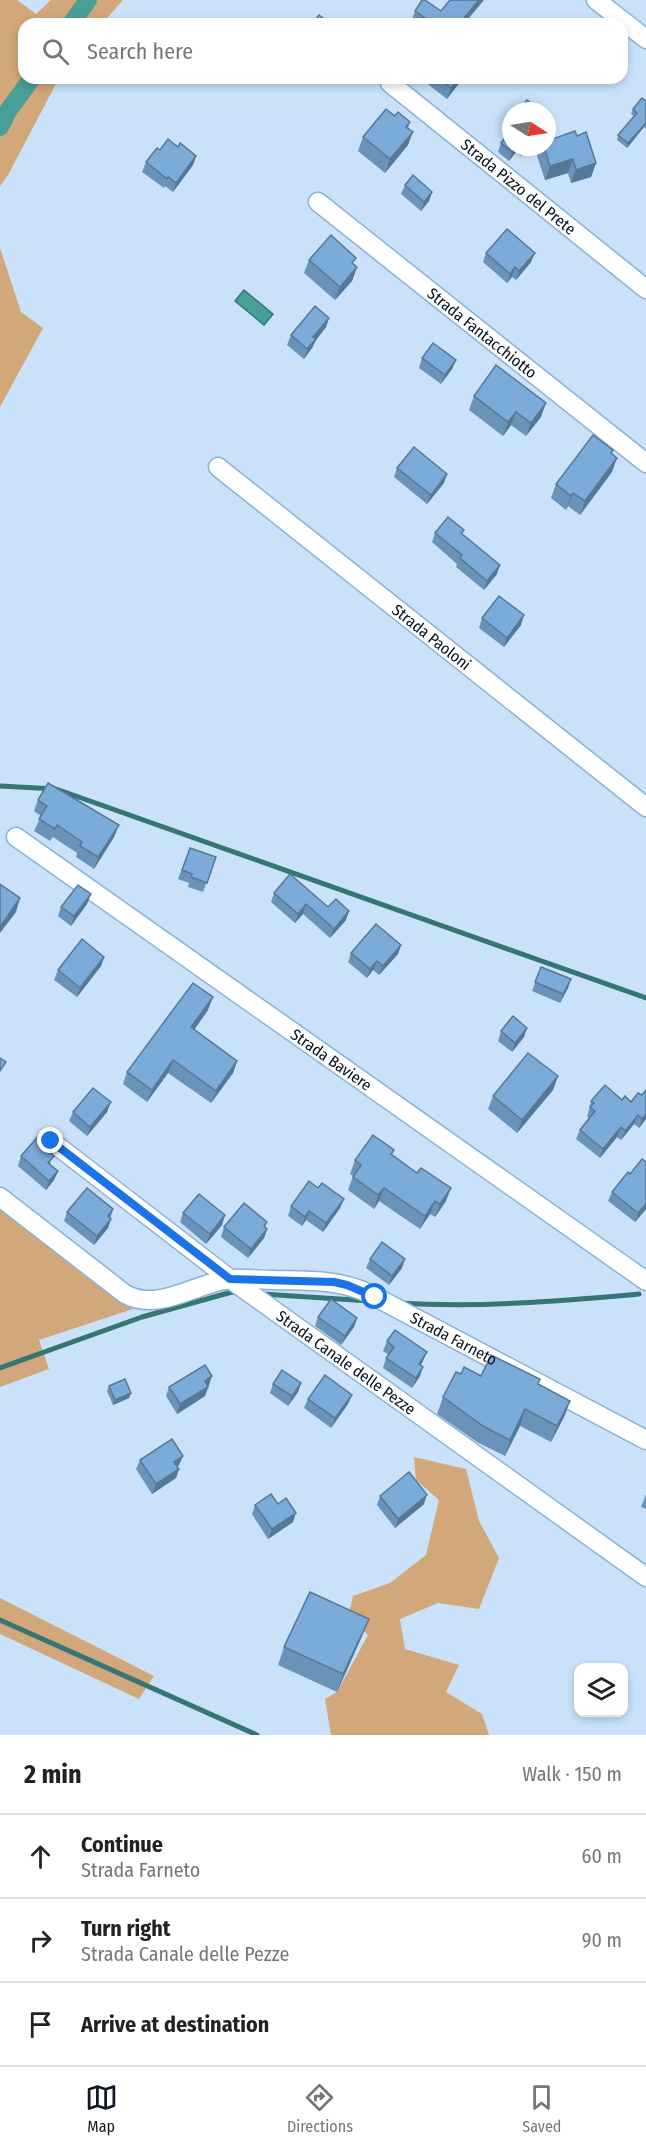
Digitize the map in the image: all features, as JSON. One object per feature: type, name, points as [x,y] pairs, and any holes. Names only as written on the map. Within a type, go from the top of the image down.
[{"type":"street","points":[[596,0],[619,18]]},
{"type":"street","points":[[628,25],[646,39]]},
{"type":"street","name":"Strada Pizzo del Prete","points":[[391,84],[646,289]]},
{"type":"street","name":"Strada Fantacchiotto","points":[[318,202],[646,463]]},
{"type":"street","name":"Strada Paoloni","points":[[218,467],[646,807]]},
{"type":"street","name":"Strada Baviere","points":[[16,837],[646,1281]]},
{"type":"street","name":"Strada Canale delle Pezze","points":[[51,1141],[264,1304],[646,1577]]},
{"type":"street","name":"Strada Farneto","points":[[0,1197],[125,1294],[138,1300],[155,1300],[230,1279],[334,1282],[347,1285],[375,1297],[646,1440]]},
{"type":"shaded area","points":[[0,0],[17,0],[36,14],[51,0],[123,0],[107,18],[18,18],[18,84],[56,84],[0,186]]},
{"type":"shaded area","points":[[0,248],[21,312],[43,328],[0,407]]},
{"type":"shaded area","points":[[244,290],[273,314],[264,325],[235,301]]},
{"type":"shaded area","points":[[0,1208],[133,1309],[39,1340],[49,1369],[0,1387]]},
{"type":"shaded area","points":[[414,1457],[466,1469],[479,1521],[499,1558],[479,1609],[438,1603],[400,1619],[405,1649],[459,1665],[446,1692],[482,1714],[489,1735],[331,1735],[325,1699],[337,1692],[368,1635],[348,1618],[353,1596],[390,1583],[426,1555],[439,1500],[416,1480]]},
{"type":"shaded area","points":[[0,1598],[154,1676],[139,1699],[0,1634]]},
{"type":"building","points":[[422,0],[441,11],[450,0],[479,0],[464,18],[425,18],[415,11]]},
{"type":"building","points":[[642,98],[646,101],[646,123],[628,143],[618,135],[637,113],[633,109]]},
{"type":"building","points":[[386,109],[395,116],[398,112],[410,122],[406,127],[413,132],[390,159],[363,137]]},
{"type":"building","points":[[575,131],[577,136],[586,132],[596,163],[576,170],[573,159],[550,166],[547,156],[556,156],[556,138]]},
{"type":"building","points":[[168,139],[178,147],[180,143],[196,156],[176,183],[168,177],[167,179],[146,162],[157,148],[160,150]]},
{"type":"building","points":[[413,175],[432,192],[424,202],[405,185]]},
{"type":"building","points":[[507,229],[535,253],[519,271],[515,267],[510,274],[486,253]]},
{"type":"building","points":[[331,235],[356,258],[352,263],[357,267],[340,287],[309,260]]},
{"type":"building","points":[[315,306],[329,318],[313,337],[316,339],[307,349],[291,335]]},
{"type":"building","points":[[433,343],[456,360],[445,375],[422,358]]},
{"type":"building","points":[[496,365],[546,403],[531,423],[516,412],[508,422],[474,396]]},
{"type":"building","points":[[593,435],[613,450],[611,453],[617,458],[585,501],[573,493],[571,496],[556,484]]},
{"type":"building","points":[[414,447],[447,474],[431,495],[397,468]]},
{"type":"building","points":[[448,517],[464,530],[461,533],[500,565],[487,581],[460,558],[462,555],[435,533]]},
{"type":"building","points":[[499,596],[524,615],[507,638],[482,618]]},
{"type":"building","points":[[48,783],[119,825],[98,857],[80,846],[82,842],[57,825],[55,829],[39,819],[47,806],[38,800]]},
{"type":"building","points":[[190,848],[216,857],[207,883],[191,877],[192,874],[182,870]]},
{"type":"building","points":[[290,874],[328,907],[336,899],[349,911],[334,929],[306,904],[298,914],[274,893]]},
{"type":"building","points":[[0,884],[20,898],[0,927]]},
{"type":"building","points":[[78,885],[91,894],[74,916],[61,907]]},
{"type":"building","points":[[376,924],[401,945],[383,966],[377,961],[370,969],[351,953]]},
{"type":"building","points":[[82,939],[104,957],[80,988],[58,970]]},
{"type":"building","points":[[541,967],[571,979],[563,994],[535,982]]},
{"type":"building","points":[[193,983],[213,997],[191,1027],[237,1061],[216,1091],[173,1060],[152,1090],[127,1072]]},
{"type":"building","points":[[513,1016],[527,1028],[515,1043],[501,1031]]},
{"type":"building","points":[[528,1053],[558,1076],[522,1120],[493,1096]]},
{"type":"building","points":[[0,1058],[6,1062],[0,1071]]},
{"type":"building","points":[[605,1085],[622,1100],[625,1096],[631,1102],[638,1093],[642,1095],[646,1090],[646,1114],[642,1119],[638,1115],[625,1131],[621,1127],[603,1149],[580,1130],[595,1111],[590,1107],[594,1103],[591,1101]]},
{"type":"building","points":[[93,1088],[111,1102],[90,1127],[73,1112]]},
{"type":"building","points":[[40,1134],[51,1143],[46,1149],[54,1156],[48,1163],[58,1171],[49,1181],[21,1156]]},
{"type":"building","points":[[373,1135],[394,1150],[391,1154],[417,1173],[421,1168],[451,1188],[440,1204],[435,1201],[425,1216],[384,1188],[378,1195],[353,1177],[361,1165],[355,1160]]},
{"type":"building","points":[[642,1159],[646,1162],[646,1204],[638,1213],[612,1192]]},
{"type":"building","points":[[309,1181],[318,1188],[322,1183],[344,1199],[326,1223],[309,1211],[305,1217],[291,1206]]},
{"type":"building","points":[[87,1188],[113,1209],[108,1216],[111,1219],[97,1236],[67,1212]]},
{"type":"building","points":[[199,1194],[225,1215],[210,1234],[183,1213]]},
{"type":"building","points":[[244,1203],[267,1222],[264,1226],[267,1229],[251,1249],[224,1227]]},
{"type":"building","points":[[382,1242],[405,1259],[392,1276],[370,1259]]},
{"type":"building","points":[[331,1299],[357,1318],[345,1336],[318,1317]]},
{"type":"building","points":[[395,1330],[427,1352],[419,1364],[423,1367],[416,1378],[386,1358],[394,1347],[387,1341]]},
{"type":"building","points":[[491,1355],[540,1379],[538,1384],[570,1401],[557,1426],[525,1409],[510,1440],[483,1426],[443,1397],[456,1372],[461,1374],[464,1367],[481,1376]]},
{"type":"building","points":[[205,1365],[212,1376],[205,1381],[208,1387],[180,1404],[169,1387]]},
{"type":"building","points":[[282,1370],[301,1383],[292,1396],[273,1384]]},
{"type":"building","points":[[325,1375],[352,1395],[335,1418],[308,1399]]},
{"type":"building","points":[[125,1379],[131,1393],[115,1400],[109,1386]]},
{"type":"building","points":[[172,1439],[183,1456],[174,1462],[179,1469],[156,1484],[140,1460]]},
{"type":"building","points":[[409,1472],[427,1495],[398,1519],[380,1496]]},
{"type":"building","points":[[271,1494],[278,1504],[286,1498],[296,1513],[272,1529],[255,1505]]},
{"type":"building","points":[[310,1592],[369,1619],[343,1674],[284,1647]]},
{"type":"waterway","points":[[75,18],[88,0]]},
{"type":"waterway","points":[[0,127],[8,111],[28,84]]},
{"type":"waterway","points":[[0,786],[56,789],[646,998]]},
{"type":"waterway","points":[[0,1368],[142,1317],[232,1292],[238,1293]]},
{"type":"waterway","points":[[262,1294],[370,1301]]},
{"type":"waterway","points":[[400,1303],[490,1304],[639,1294]]},
{"type":"waterway","points":[[0,1620],[257,1735]]},
{"type":"route","points":[[51,1141],[230,1279],[334,1282],[362,1290],[375,1297]]}]
